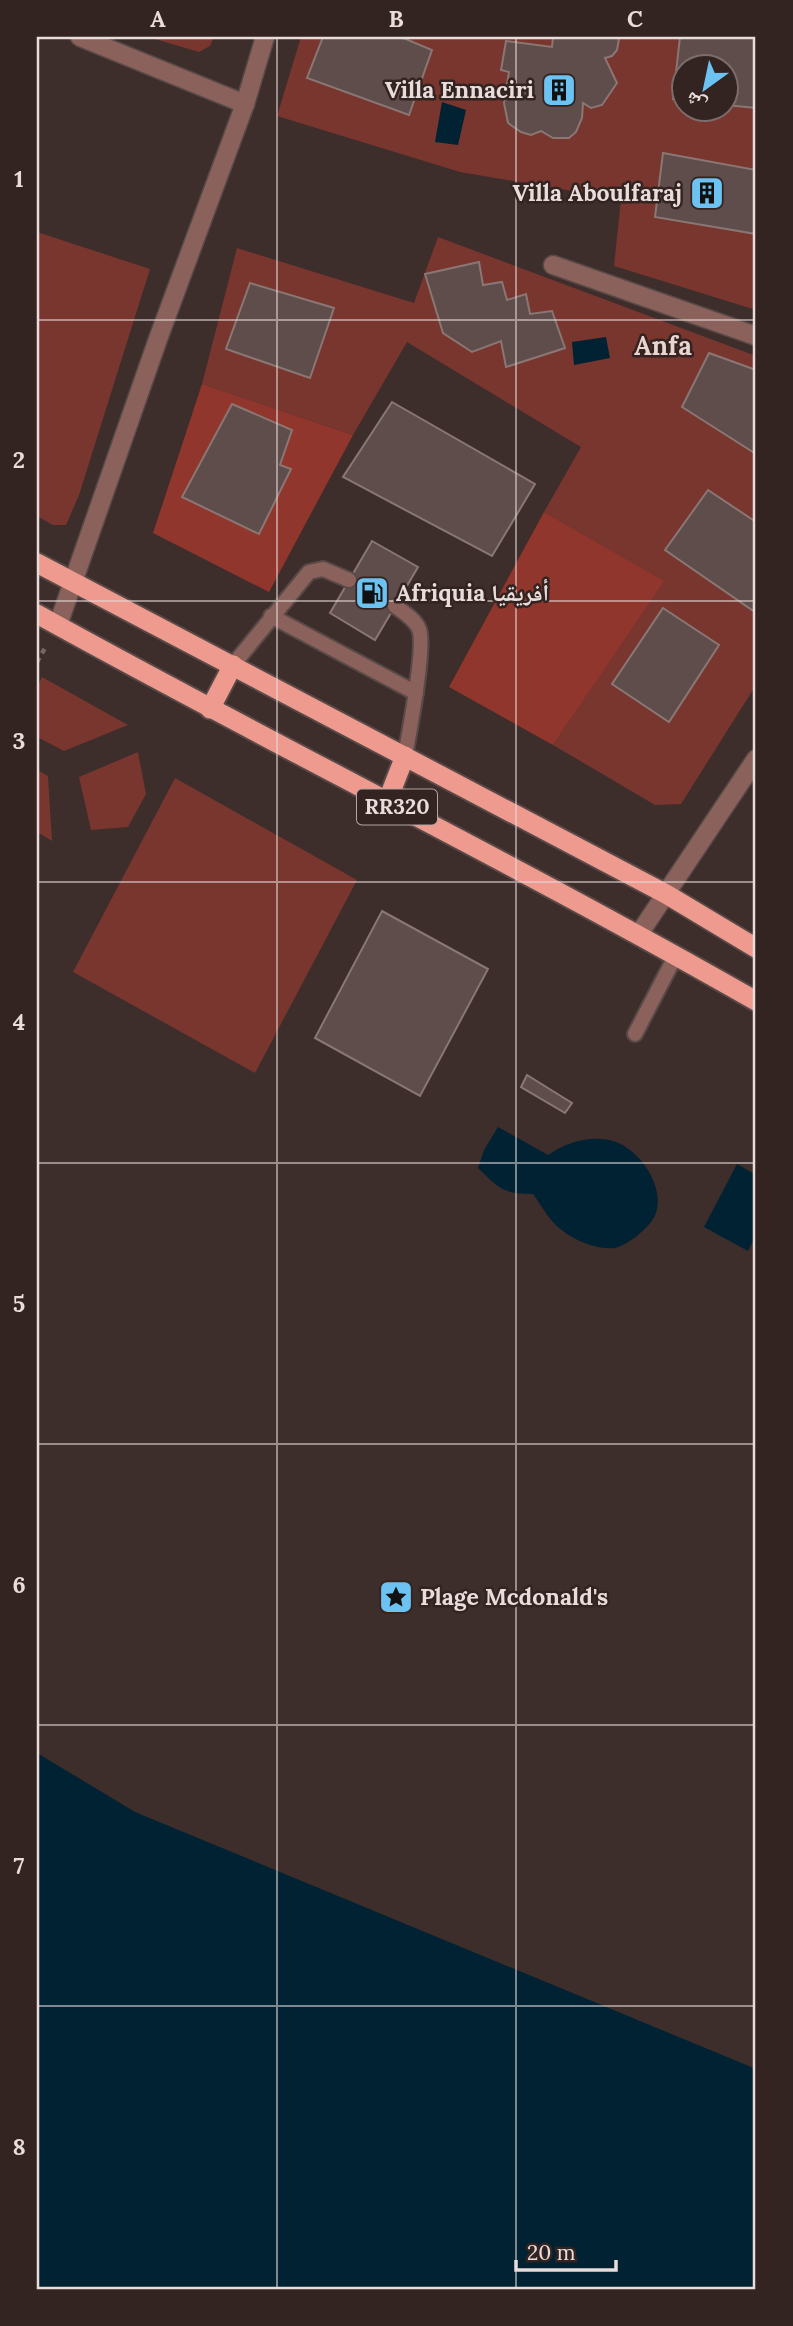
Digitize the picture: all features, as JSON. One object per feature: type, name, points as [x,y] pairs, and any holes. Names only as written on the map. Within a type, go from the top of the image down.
[{"type":"highway","name":"RR320","points":[[37,563],[666,894],[756,948]]},
{"type":"highway","name":"RR320","points":[[37,614],[210,709],[639,934],[756,1001]]},
{"type":"highway","points":[[210,709],[233,665]]},
{"type":"highway","points":[[387,802],[405,756]]},
{"type":"street","points":[[80,37],[245,104]]},
{"type":"street","points":[[58,625],[158,339],[245,104],[265,37]]},
{"type":"street","points":[[553,265],[756,335]]},
{"type":"street","points":[[639,934],[756,759]]},
{"type":"lane","points":[[233,665],[309,572],[323,569],[349,580]]},
{"type":"lane","points":[[395,606],[412,619],[419,629],[416,693],[405,756]]},
{"type":"lane","points":[[271,616],[416,693]]},
{"type":"lane","points":[[635,1034],[676,955]]},
{"type":"shaded area","points":[[148,37],[214,37],[210,46],[199,52]]},
{"type":"shaded area","points":[[301,37],[756,37],[756,310],[614,266],[621,199],[460,172],[277,116]]},
{"type":"shaded area","points":[[37,232],[150,269],[79,495],[66,525],[53,525],[37,516]]},
{"type":"shaded area","points":[[438,237],[756,356],[756,685],[681,804],[655,805],[553,745],[663,581],[544,512],[581,447],[407,342],[353,435],[202,384],[237,248],[414,303]]},
{"type":"shaded area","points":[[202,384],[353,435],[269,592],[153,533]]},
{"type":"shaded area","points":[[544,512],[664,581],[553,745],[449,687]]},
{"type":"shaded area","points":[[42,677],[128,725],[64,751],[37,737],[37,688]]},
{"type":"shaded area","points":[[138,752],[146,794],[128,827],[91,830],[79,777]]},
{"type":"shaded area","points":[[37,770],[48,776],[52,841],[37,832]]},
{"type":"shaded area","points":[[175,778],[357,880],[255,1073],[73,972]]},
{"type":"water","points":[[442,102],[466,110],[458,145],[435,142]]},
{"type":"water","points":[[606,337],[610,358],[574,365],[572,342]]},
{"type":"water","points":[[498,1127],[548,1155],[569,1144],[585,1140],[601,1139],[619,1143],[638,1157],[652,1177],[658,1198],[654,1217],[636,1237],[615,1248],[589,1245],[572,1237],[552,1221],[533,1194],[503,1189],[478,1168],[484,1150]]},
{"type":"water","points":[[737,1164],[756,1175],[756,1235],[748,1251],[704,1227]]},
{"type":"water","points":[[37,1753],[135,1812],[756,2069],[756,2289],[37,2289]]},
{"type":"building","points":[[323,37],[401,37],[432,50],[409,115],[307,78]]},
{"type":"building","name":"Villa Ennaciri","points":[[553,37],[619,39],[617,50],[612,56],[605,58],[617,83],[602,105],[591,108],[583,103],[582,118],[576,132],[569,138],[553,138],[541,131],[531,135],[521,132],[508,123],[504,103],[509,72],[501,70],[506,41],[552,47]]},
{"type":"building","points":[[680,37],[756,37],[756,108],[740,106],[740,52],[678,52]]},
{"type":"building","name":"Villa Aboulfaraj","points":[[663,153],[756,170],[756,234],[655,217]]},
{"type":"building","points":[[479,262],[483,285],[502,282],[507,300],[526,294],[530,314],[552,311],[565,348],[506,367],[501,341],[472,352],[443,333],[425,274]]},
{"type":"building","points":[[250,283],[334,308],[310,378],[226,349]]},
{"type":"building","points":[[709,353],[756,370],[756,454],[682,407]]},
{"type":"building","points":[[392,402],[535,484],[492,556],[343,477]]},
{"type":"building","points":[[232,404],[292,430],[280,465],[291,469],[259,534],[182,497]]},
{"type":"building","points":[[708,490],[756,522],[755,612],[665,550]]},
{"type":"building","name":"Afriquia أفريقيا","points":[[372,541],[418,567],[375,640],[330,613]]},
{"type":"building","points":[[663,608],[719,645],[669,722],[612,684]]},
{"type":"building","points":[[382,911],[488,969],[420,1096],[315,1038]]},
{"type":"building","points":[[527,1075],[572,1103],[565,1113],[521,1087]]},
{"type":"place","name":"Villa Ennaciri","points":[[559,90]]},
{"type":"place","name":"Villa Aboulfaraj","points":[[707,193]]},
{"type":"place","name":"Afriquia أفريقيا","points":[[372,593]]},
{"type":"place","name":"Plage Mcdonald's","points":[[396,1597]]},
{"type":"district","name":"Anfa","points":[[663,346]]}]
